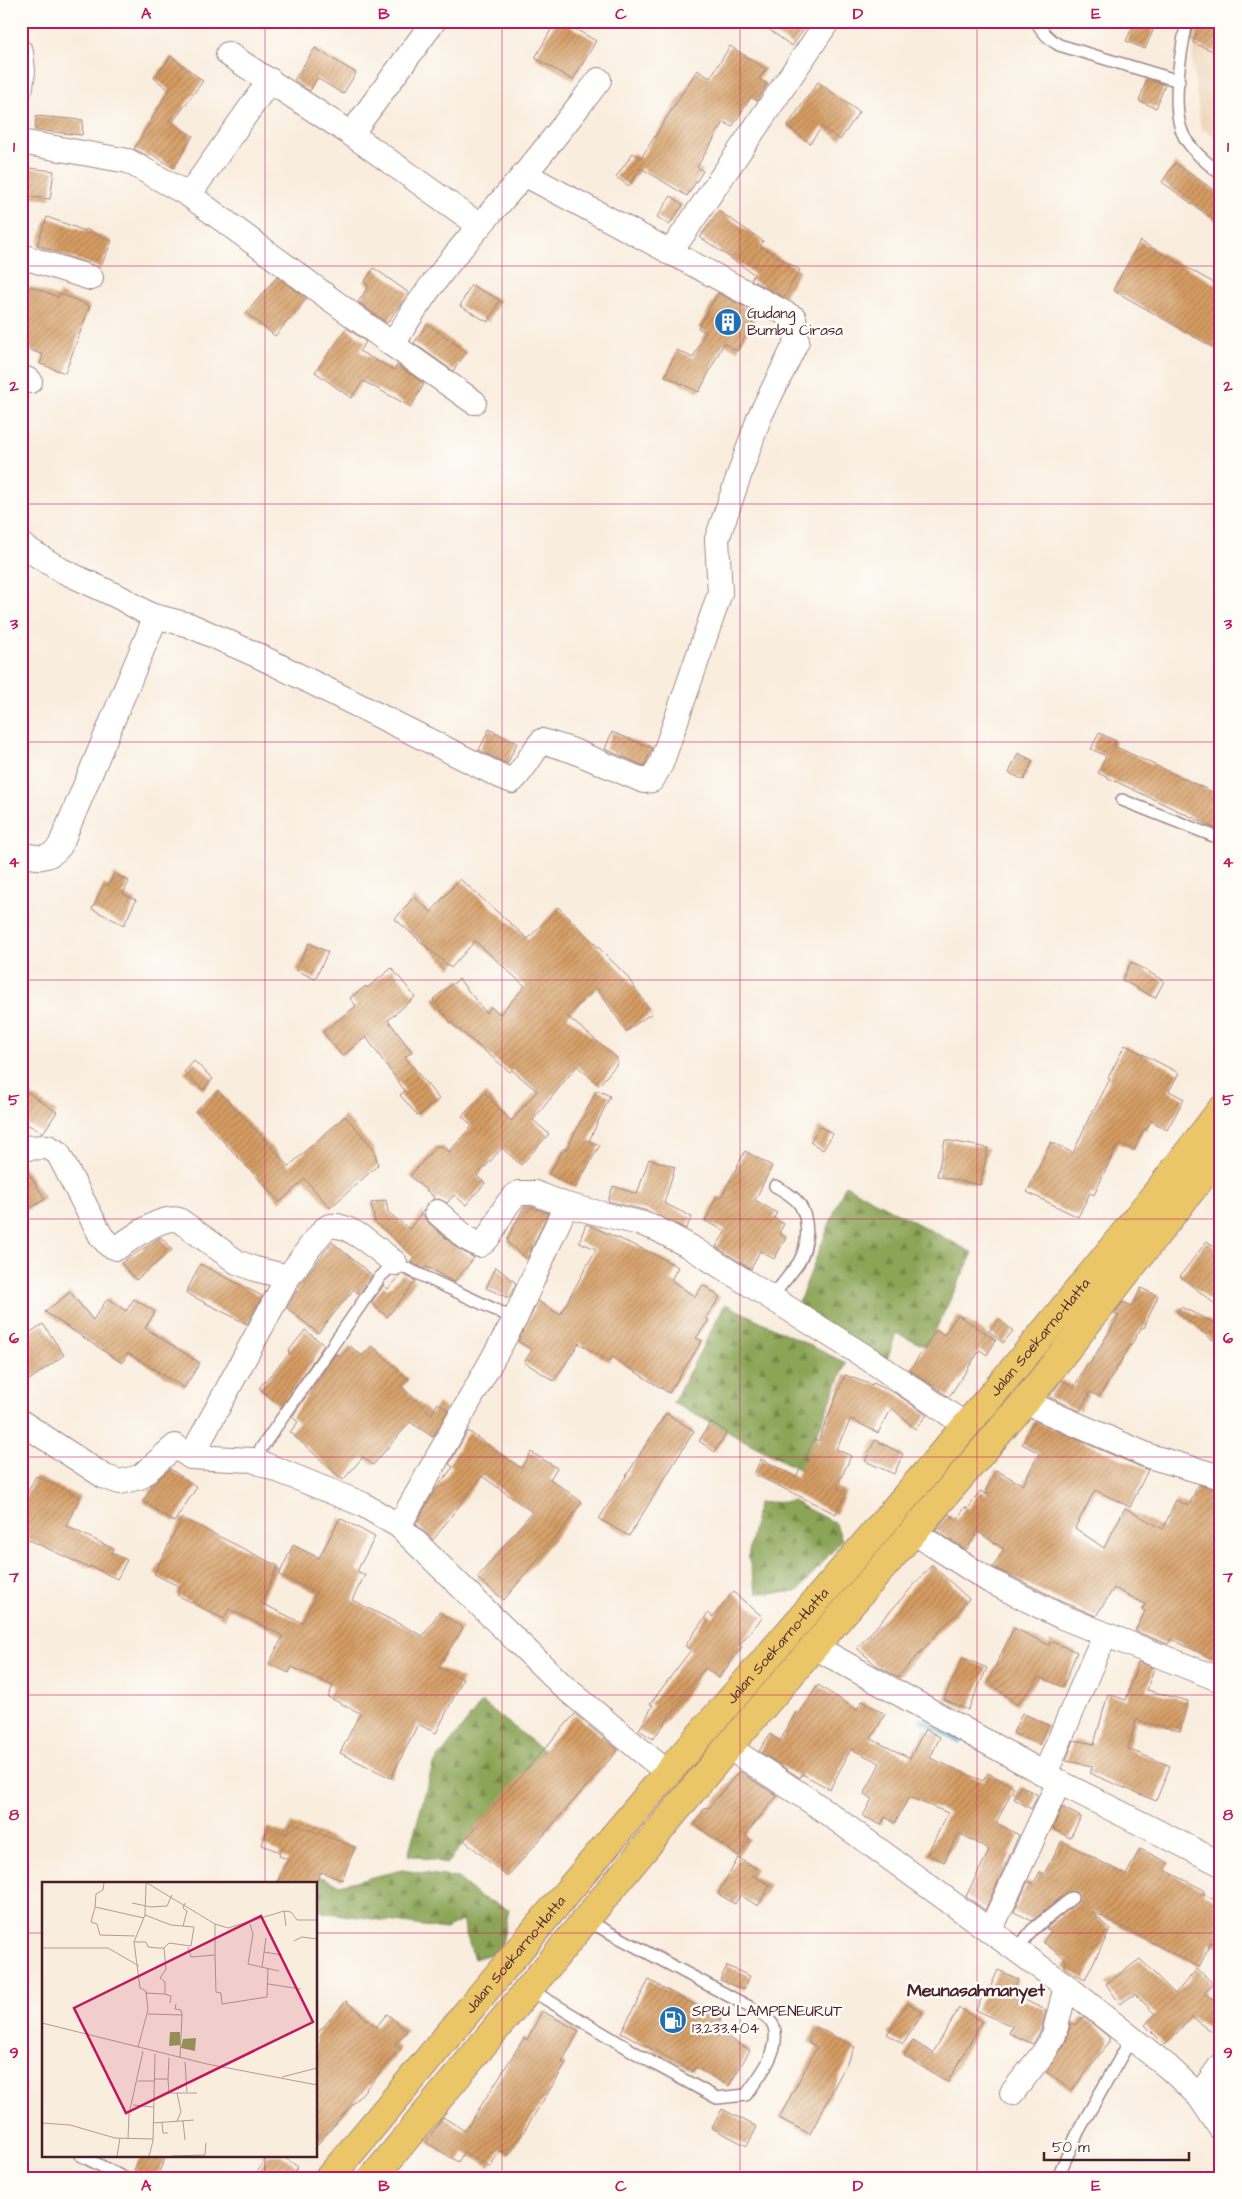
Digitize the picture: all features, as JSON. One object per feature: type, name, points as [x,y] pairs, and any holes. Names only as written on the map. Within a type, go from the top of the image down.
[{"type":"highway","name":"Jalan Soekarno-Hatta","points":[[331,2177],[668,1773],[967,1426],[1149,1204],[1221,1110]]},
{"type":"highway","name":"Jalan Soekarno-Hatta","points":[[373,2178],[728,1747],[1025,1402],[1221,1152]]},
{"type":"highway","points":[[771,1654],[790,1675]]},
{"type":"street","points":[[351,134],[434,21]]},
{"type":"street","points":[[670,253],[828,21]]},
{"type":"street","points":[[21,52],[23,71],[21,87]]},
{"type":"street","points":[[228,54],[351,134],[480,225]]},
{"type":"street","points":[[188,195],[270,80]]},
{"type":"street","points":[[392,344],[408,317],[480,225],[524,174],[599,80]]},
{"type":"street","points":[[21,142],[128,161],[188,195],[474,402]]},
{"type":"street","points":[[21,545],[61,570],[121,598],[150,615],[189,625],[259,656],[500,776],[512,780],[523,770],[529,756],[542,741],[571,750],[644,781],[652,780],[661,764],[720,593],[718,539],[759,418],[797,341],[794,318],[524,174]]},
{"type":"street","points":[[21,256],[91,278]]},
{"type":"street","points":[[21,854],[38,858],[55,852],[60,846],[152,626],[150,615]]},
{"type":"street","points":[[21,1148],[48,1147],[58,1153],[102,1236],[109,1245],[117,1248],[162,1220],[172,1218],[179,1220],[237,1262],[255,1269],[288,1277]]},
{"type":"street","points":[[437,1212],[466,1238],[479,1245],[488,1238],[506,1204],[519,1192],[535,1193],[566,1205],[657,1230],[687,1245],[772,1297],[967,1426]]},
{"type":"street","points":[[399,1526],[515,1319],[566,1205]]},
{"type":"street","points":[[191,1456],[288,1277],[326,1228],[336,1224],[350,1229],[395,1263]]},
{"type":"street","points":[[1025,1402],[1149,1456],[1221,1477]]},
{"type":"street","points":[[21,1422],[105,1477],[120,1482],[140,1476],[175,1446],[191,1456],[253,1460],[362,1504],[399,1526],[563,1686],[668,1773]]},
{"type":"street","points":[[914,1532],[988,1580],[1060,1616],[1221,1680]]},
{"type":"street","points":[[990,1931],[1053,1786],[1097,1652],[1108,1635]]},
{"type":"street","points":[[813,1646],[1053,1786],[1221,1864]]},
{"type":"street","points":[[728,1747],[818,1806],[1066,1986],[1168,2067],[1199,2096],[1221,2129]]},
{"type":"street","points":[[1012,2093],[1045,2051],[1054,2035],[1066,1986]]},
{"type":"street","points":[[1199,2096],[1221,2065]]},
{"type":"lane","points":[[1036,21],[1041,31],[1050,40],[1059,45],[1179,81]]},
{"type":"lane","points":[[1187,21],[1180,58],[1178,111],[1182,133],[1198,154],[1221,174]]},
{"type":"lane","points":[[1122,800],[1221,839]]},
{"type":"lane","points":[[772,1297],[799,1262],[807,1236],[800,1206],[792,1197],[775,1186]]},
{"type":"lane","points":[[253,1460],[380,1277],[395,1263],[515,1319]]},
{"type":"lane","points":[[1016,1951],[1032,1930],[1072,1898]]},
{"type":"lane","points":[[530,1989],[651,2062],[717,2098],[746,2095],[765,2069],[776,2040],[774,2025],[761,2013],[586,1920]]},
{"type":"lane","points":[[1057,2178],[1079,2130],[1131,2039]]},
{"type":"lane","points":[[82,2156],[124,2178]]},
{"type":"shaded area","points":[[1197,21],[1221,21],[1221,140],[1201,128],[1192,60]]},
{"type":"green space","points":[[845,1185],[973,1253],[927,1347],[896,1333],[884,1369],[795,1312]]},
{"type":"green space","points":[[725,1304],[846,1363],[802,1471],[673,1403]]},
{"type":"green space","points":[[793,1501],[836,1524],[842,1540],[797,1592],[757,1593],[748,1557],[758,1503]]},
{"type":"green space","points":[[482,1702],[543,1750],[447,1863],[408,1855],[433,1765]]},
{"type":"green space","points":[[402,1870],[458,1878],[478,1896],[509,1909],[502,1944],[495,1953],[474,1959],[462,1921],[446,1929],[322,1912],[318,1908],[318,1882],[316,1882],[319,1876],[339,1885]]},
{"type":"building","points":[[556,21],[573,21],[570,26],[596,41],[573,80],[535,58]]},
{"type":"building","points":[[757,21],[810,21],[792,46]]},
{"type":"building","points":[[1135,21],[1145,21],[1155,26],[1145,49],[1126,41]]},
{"type":"building","points":[[1201,21],[1221,21],[1221,54],[1193,43]]},
{"type":"building","points":[[730,46],[766,69],[759,79],[767,84],[757,101],[751,97],[732,127],[724,122],[697,167],[703,171],[687,196],[641,168],[629,186],[616,177],[633,153],[641,158],[697,70],[710,78]]},
{"type":"building","points":[[315,48],[356,73],[343,94],[317,78],[310,91],[294,80]]},
{"type":"building","points":[[171,56],[203,81],[172,123],[193,136],[174,168],[150,153],[148,156],[134,149],[169,90],[154,78]]},
{"type":"building","points":[[1147,79],[1165,85],[1156,108],[1139,101]]},
{"type":"building","points":[[818,82],[859,112],[840,140],[822,127],[810,143],[787,126]]},
{"type":"building","points":[[36,116],[83,120],[82,135],[35,130]]},
{"type":"building","points":[[1175,163],[1221,195],[1221,225],[1162,182]]},
{"type":"building","points":[[21,167],[54,171],[50,199],[21,196]]},
{"type":"building","points":[[671,196],[683,205],[669,225],[657,217]]},
{"type":"building","points":[[719,211],[763,241],[760,246],[800,270],[784,297],[751,280],[754,274],[700,237]]},
{"type":"building","points":[[47,217],[85,231],[86,229],[112,241],[100,268],[37,245]]},
{"type":"building","points":[[1140,241],[1221,287],[1221,352],[1113,290]]},
{"type":"building","points":[[374,268],[409,293],[387,323],[358,302],[369,286],[364,282]]},
{"type":"building","points":[[277,277],[307,298],[275,336],[246,313]]},
{"type":"building","points":[[471,285],[500,300],[488,322],[460,306]]},
{"type":"building","points":[[30,286],[58,297],[59,293],[90,306],[65,373],[40,364],[43,355],[21,346],[21,288],[28,291]]},
{"type":"building","points":[[718,293],[758,314],[737,351],[724,343],[699,392],[665,376],[677,350],[693,358],[706,332],[698,328]]},
{"type":"building","points":[[427,324],[467,352],[453,371],[414,343]]},
{"type":"building","points":[[347,328],[366,342],[359,351],[394,370],[397,365],[424,384],[411,407],[363,381],[351,398],[315,372]]},
{"type":"building","points":[[489,729],[517,743],[507,764],[479,750]]},
{"type":"building","points":[[612,732],[652,748],[644,766],[605,749]]},
{"type":"building","points":[[1099,733],[1116,741],[1114,746],[1221,796],[1221,831],[1098,773],[1106,756],[1091,749]]},
{"type":"building","points":[[1018,753],[1033,761],[1024,780],[1009,773]]},
{"type":"building","points":[[114,874],[129,881],[123,894],[136,900],[124,925],[92,909],[104,884],[108,886]]},
{"type":"building","points":[[460,879],[528,939],[558,907],[626,975],[652,1013],[626,1031],[597,988],[567,1016],[617,1058],[617,1064],[599,1085],[577,1066],[533,1120],[549,1134],[521,1165],[502,1148],[477,1176],[485,1183],[466,1205],[454,1195],[447,1203],[439,1199],[432,1200],[434,1197],[410,1176],[436,1146],[442,1146],[449,1152],[472,1126],[462,1116],[485,1093],[511,1121],[537,1091],[512,1070],[510,1072],[451,1023],[433,999],[459,979],[486,1013],[491,1007],[500,1014],[525,986],[475,941],[451,968],[395,919],[414,897],[431,912]]},
{"type":"building","points":[[309,943],[328,952],[315,979],[296,970]]},
{"type":"building","points":[[1131,962],[1164,981],[1155,998],[1122,980]]},
{"type":"building","points":[[392,968],[415,997],[388,1020],[412,1052],[405,1057],[439,1099],[418,1116],[400,1095],[405,1091],[366,1037],[342,1056],[323,1032],[356,1006],[350,998],[366,986],[367,988]]},
{"type":"building","points":[[1125,1045],[1179,1073],[1169,1091],[1184,1099],[1167,1130],[1151,1121],[1146,1130],[1144,1129],[1134,1150],[1118,1143],[1094,1195],[1090,1193],[1078,1217],[1027,1192],[1051,1142],[1073,1153]]},
{"type":"building","points":[[194,1061],[213,1079],[203,1090],[184,1072]]},
{"type":"building","points":[[21,1088],[57,1112],[43,1133],[21,1121]]},
{"type":"building","points":[[218,1090],[289,1166],[345,1116],[374,1149],[378,1165],[330,1208],[305,1179],[280,1202],[195,1111]]},
{"type":"building","points":[[597,1090],[610,1096],[589,1141],[600,1145],[575,1188],[549,1174],[564,1148],[566,1150]]},
{"type":"building","points":[[819,1126],[833,1134],[823,1150],[810,1142]]},
{"type":"building","points":[[945,1140],[988,1148],[980,1185],[937,1176]]},
{"type":"building","points":[[745,1151],[772,1166],[755,1200],[777,1213],[774,1218],[784,1224],[779,1233],[786,1238],[774,1259],[760,1251],[751,1269],[716,1247],[726,1231],[705,1221],[717,1196],[721,1198]]},
{"type":"building","points":[[649,1159],[675,1167],[664,1203],[692,1217],[686,1229],[648,1211],[608,1201],[613,1186],[637,1194]]},
{"type":"building","points":[[21,1162],[45,1199],[21,1214]]},
{"type":"building","points":[[386,1200],[388,1212],[409,1229],[424,1210],[424,1217],[428,1222],[457,1248],[474,1258],[454,1282],[427,1267],[425,1269],[410,1262],[414,1257],[375,1222],[371,1203]]},
{"type":"building","points":[[524,1207],[532,1207],[548,1213],[527,1259],[508,1243],[508,1238]]},
{"type":"building","points":[[586,1224],[654,1254],[678,1267],[671,1280],[695,1297],[703,1285],[720,1297],[706,1318],[709,1320],[696,1338],[702,1341],[669,1393],[612,1357],[609,1362],[579,1343],[554,1381],[524,1362],[532,1350],[518,1341],[538,1301],[560,1315],[596,1249],[579,1242]]},
{"type":"building","points":[[161,1237],[172,1250],[136,1280],[121,1263]]},
{"type":"building","points":[[1207,1241],[1221,1252],[1221,1309],[1180,1276]]},
{"type":"building","points":[[332,1242],[372,1275],[359,1294],[354,1289],[318,1333],[287,1308],[300,1285]]},
{"type":"building","points":[[200,1264],[262,1296],[247,1324],[186,1293]]},
{"type":"building","points":[[496,1267],[516,1283],[509,1298],[486,1288]]},
{"type":"building","points":[[402,1274],[416,1281],[387,1317],[371,1303],[384,1285],[388,1289]]},
{"type":"building","points":[[1141,1288],[1158,1296],[1144,1328],[1142,1327],[1099,1397],[1090,1392],[1080,1411],[1049,1397],[1062,1380],[1074,1387],[1119,1316],[1114,1314],[1123,1302],[1132,1306]]},
{"type":"building","points":[[70,1292],[93,1320],[108,1298],[126,1311],[134,1299],[155,1312],[145,1328],[200,1363],[184,1388],[128,1353],[122,1363],[45,1312]]},
{"type":"building","points":[[1181,1307],[1221,1326],[1221,1330],[1213,1340],[1177,1312]]},
{"type":"building","points":[[958,1315],[996,1340],[987,1355],[980,1350],[949,1397],[910,1370],[936,1330],[944,1335]]},
{"type":"building","points":[[999,1319],[1013,1331],[1003,1343],[989,1331]]},
{"type":"building","points":[[43,1324],[64,1355],[21,1386],[21,1338]]},
{"type":"building","points":[[305,1330],[324,1345],[281,1407],[259,1388],[290,1353],[288,1352]]},
{"type":"building","points":[[350,1346],[362,1356],[372,1346],[409,1379],[402,1387],[431,1414],[438,1403],[448,1410],[433,1437],[410,1422],[373,1465],[363,1457],[343,1480],[290,1432],[298,1422],[292,1417],[336,1354],[340,1357]]},
{"type":"building","points":[[845,1375],[872,1385],[873,1383],[895,1393],[927,1415],[915,1429],[892,1408],[878,1433],[851,1419],[836,1449],[851,1456],[837,1487],[846,1492],[836,1514],[754,1474],[761,1459],[796,1477],[814,1439],[818,1441]]},
{"type":"building","points":[[666,1413],[694,1431],[629,1536],[599,1519]]},
{"type":"building","points":[[1034,1421],[1148,1470],[1130,1507],[1095,1490],[1075,1528],[1104,1548],[1125,1508],[1163,1529],[1176,1500],[1189,1506],[1198,1485],[1221,1490],[1221,1663],[1171,1639],[1168,1644],[1135,1631],[1145,1611],[1142,1610],[1145,1604],[1114,1588],[1096,1616],[993,1567],[1004,1549],[978,1532],[966,1550],[935,1530],[949,1514],[957,1520],[965,1507],[968,1509],[980,1491],[989,1495],[985,1491],[996,1470],[1023,1485],[1039,1453],[1022,1444]]},
{"type":"building","points":[[711,1422],[727,1432],[715,1452],[699,1441]]},
{"type":"building","points":[[468,1431],[521,1468],[531,1452],[557,1468],[550,1479],[582,1502],[561,1531],[504,1600],[477,1578],[532,1512],[482,1476],[433,1540],[416,1524],[435,1490],[453,1467],[449,1464]]},
{"type":"building","points":[[875,1440],[903,1454],[894,1474],[865,1461]]},
{"type":"building","points":[[170,1469],[197,1487],[174,1522],[143,1501],[157,1481]]},
{"type":"building","points":[[36,1476],[80,1497],[66,1526],[114,1549],[112,1553],[127,1560],[117,1579],[21,1536],[21,1505]]},
{"type":"building","points":[[182,1518],[278,1566],[261,1603],[302,1623],[317,1593],[279,1575],[293,1545],[319,1558],[340,1518],[375,1537],[357,1571],[365,1575],[352,1600],[423,1636],[439,1612],[463,1628],[438,1667],[463,1679],[436,1733],[418,1724],[391,1778],[340,1753],[360,1713],[328,1697],[333,1686],[292,1667],[289,1673],[269,1664],[283,1636],[229,1609],[224,1619],[177,1595],[180,1587],[154,1574]]},
{"type":"building","points":[[932,1565],[969,1599],[898,1677],[876,1665],[857,1648]]},
{"type":"building","points":[[733,1592],[763,1617],[739,1645],[742,1647],[719,1678],[705,1668],[653,1739],[639,1730],[653,1705],[650,1704],[691,1650],[685,1646],[708,1613],[713,1617]]},
{"type":"building","points":[[1014,1628],[1049,1645],[1050,1641],[1077,1652],[1063,1687],[1039,1677],[1017,1705],[988,1681]]},
{"type":"building","points":[[963,1658],[987,1668],[968,1710],[944,1699]]},
{"type":"building","points":[[1138,1662],[1154,1668],[1147,1690],[1188,1701],[1180,1731],[1136,1720],[1128,1749],[1170,1766],[1156,1801],[1089,1773],[1093,1766],[1066,1761],[1074,1740],[1094,1744],[1108,1694],[1126,1700]]},
{"type":"building","points":[[818,1685],[857,1710],[862,1701],[885,1714],[871,1739],[910,1758],[925,1729],[940,1737],[930,1758],[983,1781],[988,1773],[1014,1787],[996,1823],[1019,1835],[985,1910],[966,1896],[989,1851],[987,1848],[959,1833],[944,1862],[927,1854],[948,1813],[909,1797],[895,1823],[885,1817],[881,1825],[863,1816],[872,1799],[864,1795],[880,1763],[851,1749],[830,1789],[802,1774],[800,1778],[759,1751],[770,1734],[780,1741],[796,1712],[799,1714]]},
{"type":"building","points":[[1022,1713],[1048,1725],[1039,1745],[1013,1733]]},
{"type":"building","points":[[575,1714],[618,1750],[507,1877],[464,1840]]},
{"type":"building","points":[[739,1771],[777,1796],[745,1835],[750,1839],[738,1856],[694,1824],[706,1807],[709,1808]]},
{"type":"building","points":[[1021,1786],[1038,1795],[1031,1809],[1014,1799]]},
{"type":"building","points":[[1062,1807],[1081,1817],[1070,1838],[1053,1829]]},
{"type":"building","points":[[291,1823],[355,1847],[342,1880],[321,1872],[316,1882],[277,1882],[288,1859],[279,1856],[280,1852],[262,1845],[268,1827],[287,1834]]},
{"type":"building","points":[[1062,1841],[1126,1875],[1140,1849],[1169,1863],[1165,1870],[1204,1890],[1203,1894],[1221,1903],[1221,1948],[1211,1942],[1199,1967],[1091,1911],[1110,1930],[1085,1979],[1068,1970],[1064,1967],[1067,1960],[1043,1942],[1051,1931],[1046,1928],[1079,1901],[1078,1893],[1067,1892],[1032,1921],[1014,1912],[1028,1881],[1033,1884],[1040,1872],[1044,1874]]},
{"type":"building","points":[[738,1858],[756,1868],[752,1875],[770,1885],[758,1906],[740,1895],[735,1904],[718,1894]]},
{"type":"building","points":[[1140,1959],[1175,1994],[1197,1969],[1213,1983],[1204,1993],[1221,2006],[1221,2038],[1192,2017],[1165,2045],[1145,2025],[1155,2014],[1135,1994],[1120,2004],[1106,1984]]},
{"type":"building","points":[[727,1966],[750,1976],[744,1990],[720,1980]]},
{"type":"building","points":[[998,1970],[1018,1979],[1012,1994],[1046,2010],[1041,2030],[1033,2044],[1009,2033],[1012,2026],[976,2010],[987,1987],[990,1988]]},
{"type":"building","points":[[649,1980],[721,2019],[715,2030],[750,2050],[729,2086],[695,2067],[693,2071],[621,2032]]},
{"type":"building","points":[[346,2001],[376,2027],[387,2014],[407,2031],[395,2044],[401,2049],[318,2144],[318,2033]]},
{"type":"building","points":[[908,2003],[923,2013],[903,2044],[887,2034]]},
{"type":"building","points":[[959,2008],[982,2021],[948,2082],[904,2056],[913,2041],[933,2053]]},
{"type":"building","points":[[542,2011],[579,2031],[562,2062],[566,2064],[509,2155],[500,2150],[490,2167],[464,2152],[458,2162],[426,2142],[443,2117],[465,2131],[524,2038],[527,2040]]},
{"type":"building","points":[[1081,2018],[1085,2018],[1109,2037],[1109,2042],[1072,2091],[1046,2072],[1066,2042],[1071,2022],[1076,2025]]},
{"type":"building","points":[[816,2027],[855,2047],[810,2134],[779,2118],[817,2047],[808,2042]]},
{"type":"building","points":[[722,2109],[757,2127],[747,2146],[712,2128]]},
{"type":"building","points":[[141,2156],[167,2156],[156,2178],[151,2178],[134,2170]]},
{"type":"building","points":[[267,2156],[282,2156],[298,2167],[291,2178],[253,2178]]},
{"type":"waterway","points":[[922,1720],[960,1741]]},
{"type":"place","name":"Gudang Bumbu Cirasa","points":[[728,322]]},
{"type":"place","name":"SPBU LAMPENEURUT 13.233.404","points":[[673,2020]]},
{"type":"district","name":"Meunasahmanyet","points":[[976,1990]]}]
